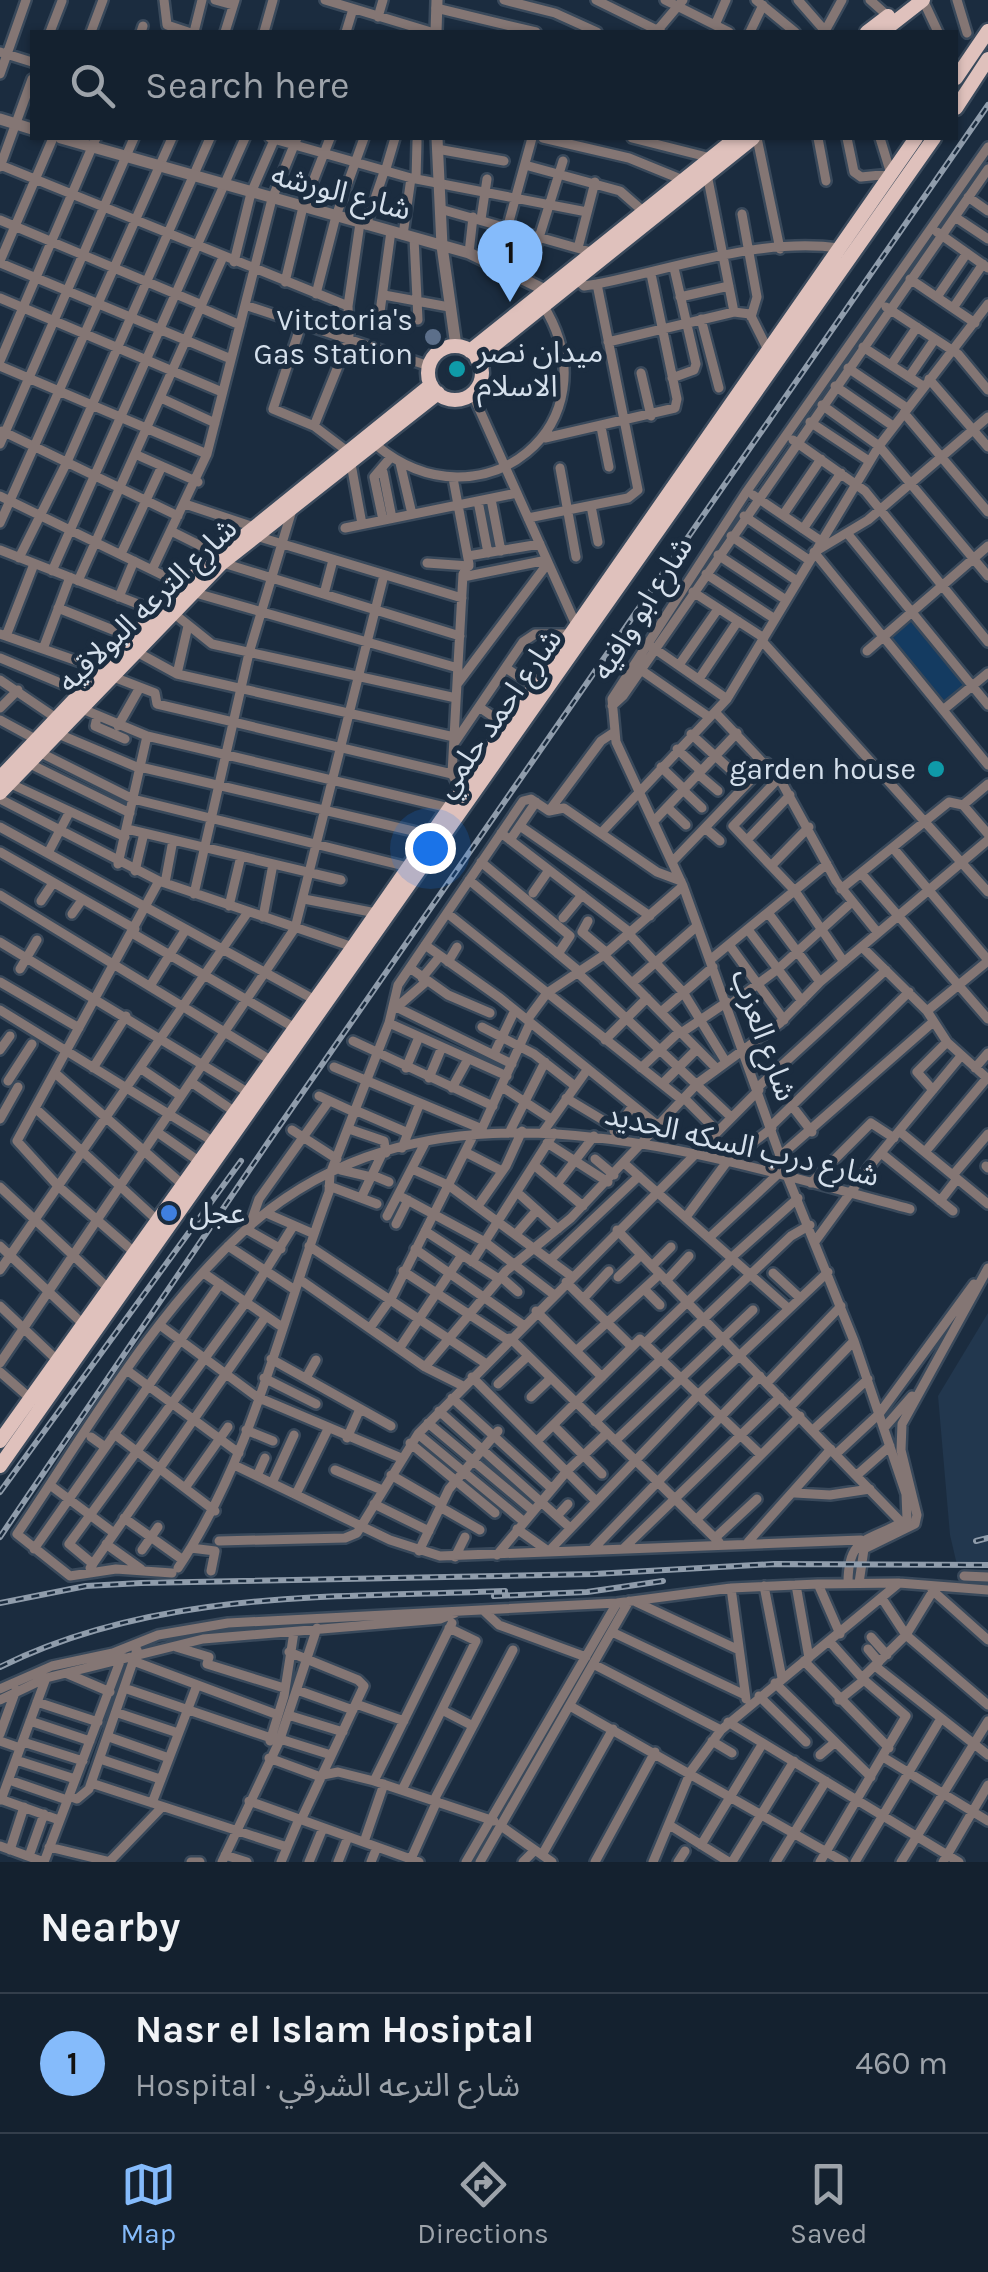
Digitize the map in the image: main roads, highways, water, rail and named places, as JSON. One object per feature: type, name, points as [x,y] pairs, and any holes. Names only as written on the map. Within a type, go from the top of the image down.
[{"type":"main road","points":[[887,22],[908,0]]},
{"type":"main road","points":[[887,22],[923,0]]},
{"type":"main road","points":[[958,75],[988,31]]},
{"type":"main road","points":[[967,59],[975,65],[986,61]]},
{"type":"main road","points":[[958,98],[986,61]]},
{"type":"main road","points":[[544,298],[584,250],[644,212],[733,140]]},
{"type":"main road","points":[[468,352],[482,377],[472,394],[452,400],[434,389],[429,366],[440,351],[468,352],[576,279],[752,140]]},
{"type":"main road","name":"شارع احمد حلمي","points":[[1,1438],[58,1361],[75,1349],[84,1324],[353,948],[915,140]]},
{"type":"main road","name":"شارع احمد حلمي","points":[[0,1466],[75,1349],[933,140]]},
{"type":"main road","name":"شارع الترعه البولاقيه","points":[[254,531],[293,507],[349,457],[376,445],[434,389]]},
{"type":"main road","name":"شارع الترعه البولاقيه","points":[[3,780],[219,558],[434,389]]},
{"type":"main road","name":"شارع الترعه البولاقيه","points":[[3,780],[35,751]]},
{"type":"railway","points":[[0,1537],[269,1141],[988,105]]},
{"type":"railway","points":[[0,1492],[241,1161]]},
{"type":"railway","points":[[976,1541],[988,1538]]},
{"type":"railway","points":[[0,1603],[86,1586],[141,1583],[594,1574],[774,1564],[988,1565]]},
{"type":"railway","points":[[494,1596],[587,1592],[663,1581]]},
{"type":"railway","points":[[0,1667],[121,1623],[184,1611],[311,1598],[505,1591]]},
{"type":"place","name":"Nasr el Islam Hosiptal","points":[[510,302]]},
{"type":"place","name":"Vitctoria's Gas Station","points":[[433,337]]},
{"type":"place","name":"ميدان نصر الاسلام","points":[[457,369]]},
{"type":"place","name":"garden house","points":[[936,769]]},
{"type":"place","name":"عجل","points":[[169,1213]]}]
